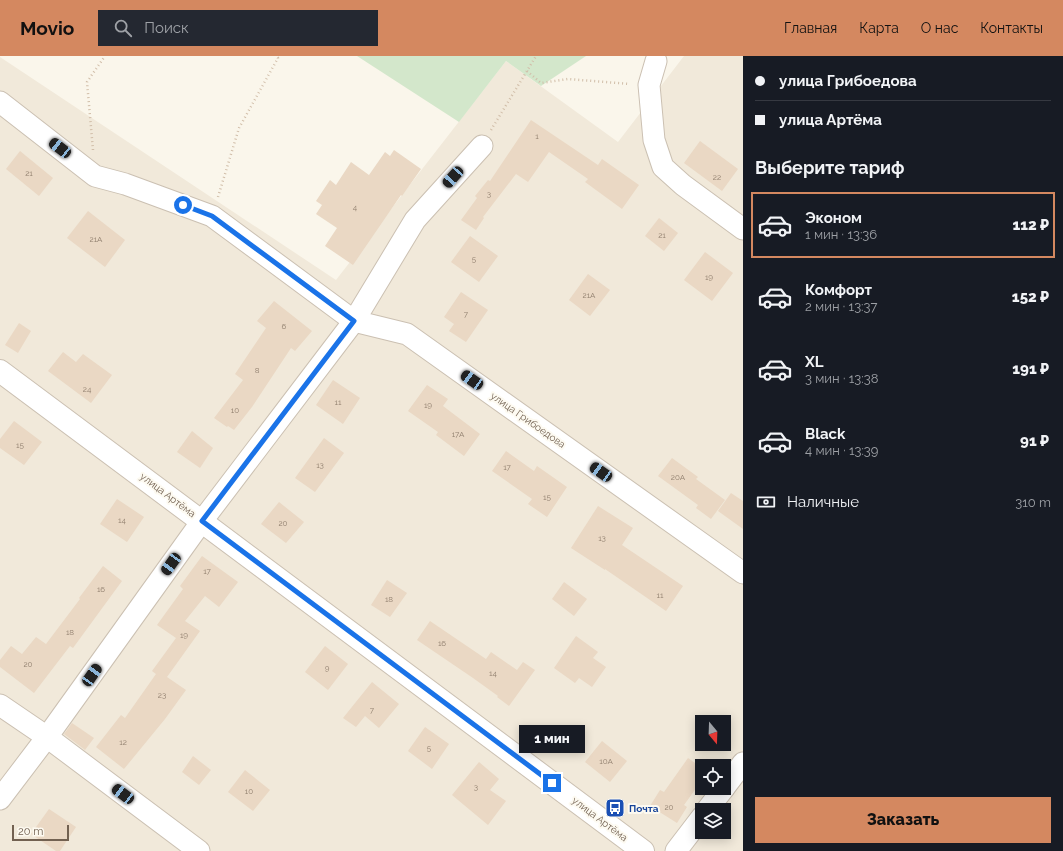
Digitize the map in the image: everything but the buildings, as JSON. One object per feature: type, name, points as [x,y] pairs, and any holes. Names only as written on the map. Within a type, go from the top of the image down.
[{"type":"street","points":[[656,61],[649,85],[654,140],[663,167],[683,185],[743,229]]},
{"type":"street","name":"улица Грибоедова","points":[[0,102],[95,176],[125,184],[212,216],[354,321],[407,334],[743,573]]},
{"type":"street","points":[[0,799],[47,737],[202,521],[354,321],[415,220],[482,146]]},
{"type":"street","name":"улица Артёма","points":[[0,371],[642,851]]},
{"type":"street","points":[[0,705],[47,737],[199,851]]},
{"type":"street","points":[[731,779],[743,763]]},
{"type":"street","points":[[712,803],[719,795]]},
{"type":"street","points":[[676,851],[695,826]]},
{"type":"path","points":[[95,176],[87,82],[105,56]]},
{"type":"path","points":[[212,216],[239,128],[278,58],[276,56]]},
{"type":"path","points":[[482,146],[536,56]]},
{"type":"path","points":[[527,71],[541,83],[568,79],[649,85]]},
{"type":"shaded area","points":[[684,56],[743,56],[743,851],[0,851],[0,57],[336,280],[506,61],[618,142]]},
{"type":"green space","points":[[357,56],[586,56],[541,86],[506,61],[459,122]]},
{"type":"place","name":"Почта","points":[[615,808]]},
{"type":"route","points":[[183,205],[212,216],[354,321],[202,521],[552,783]]}]
